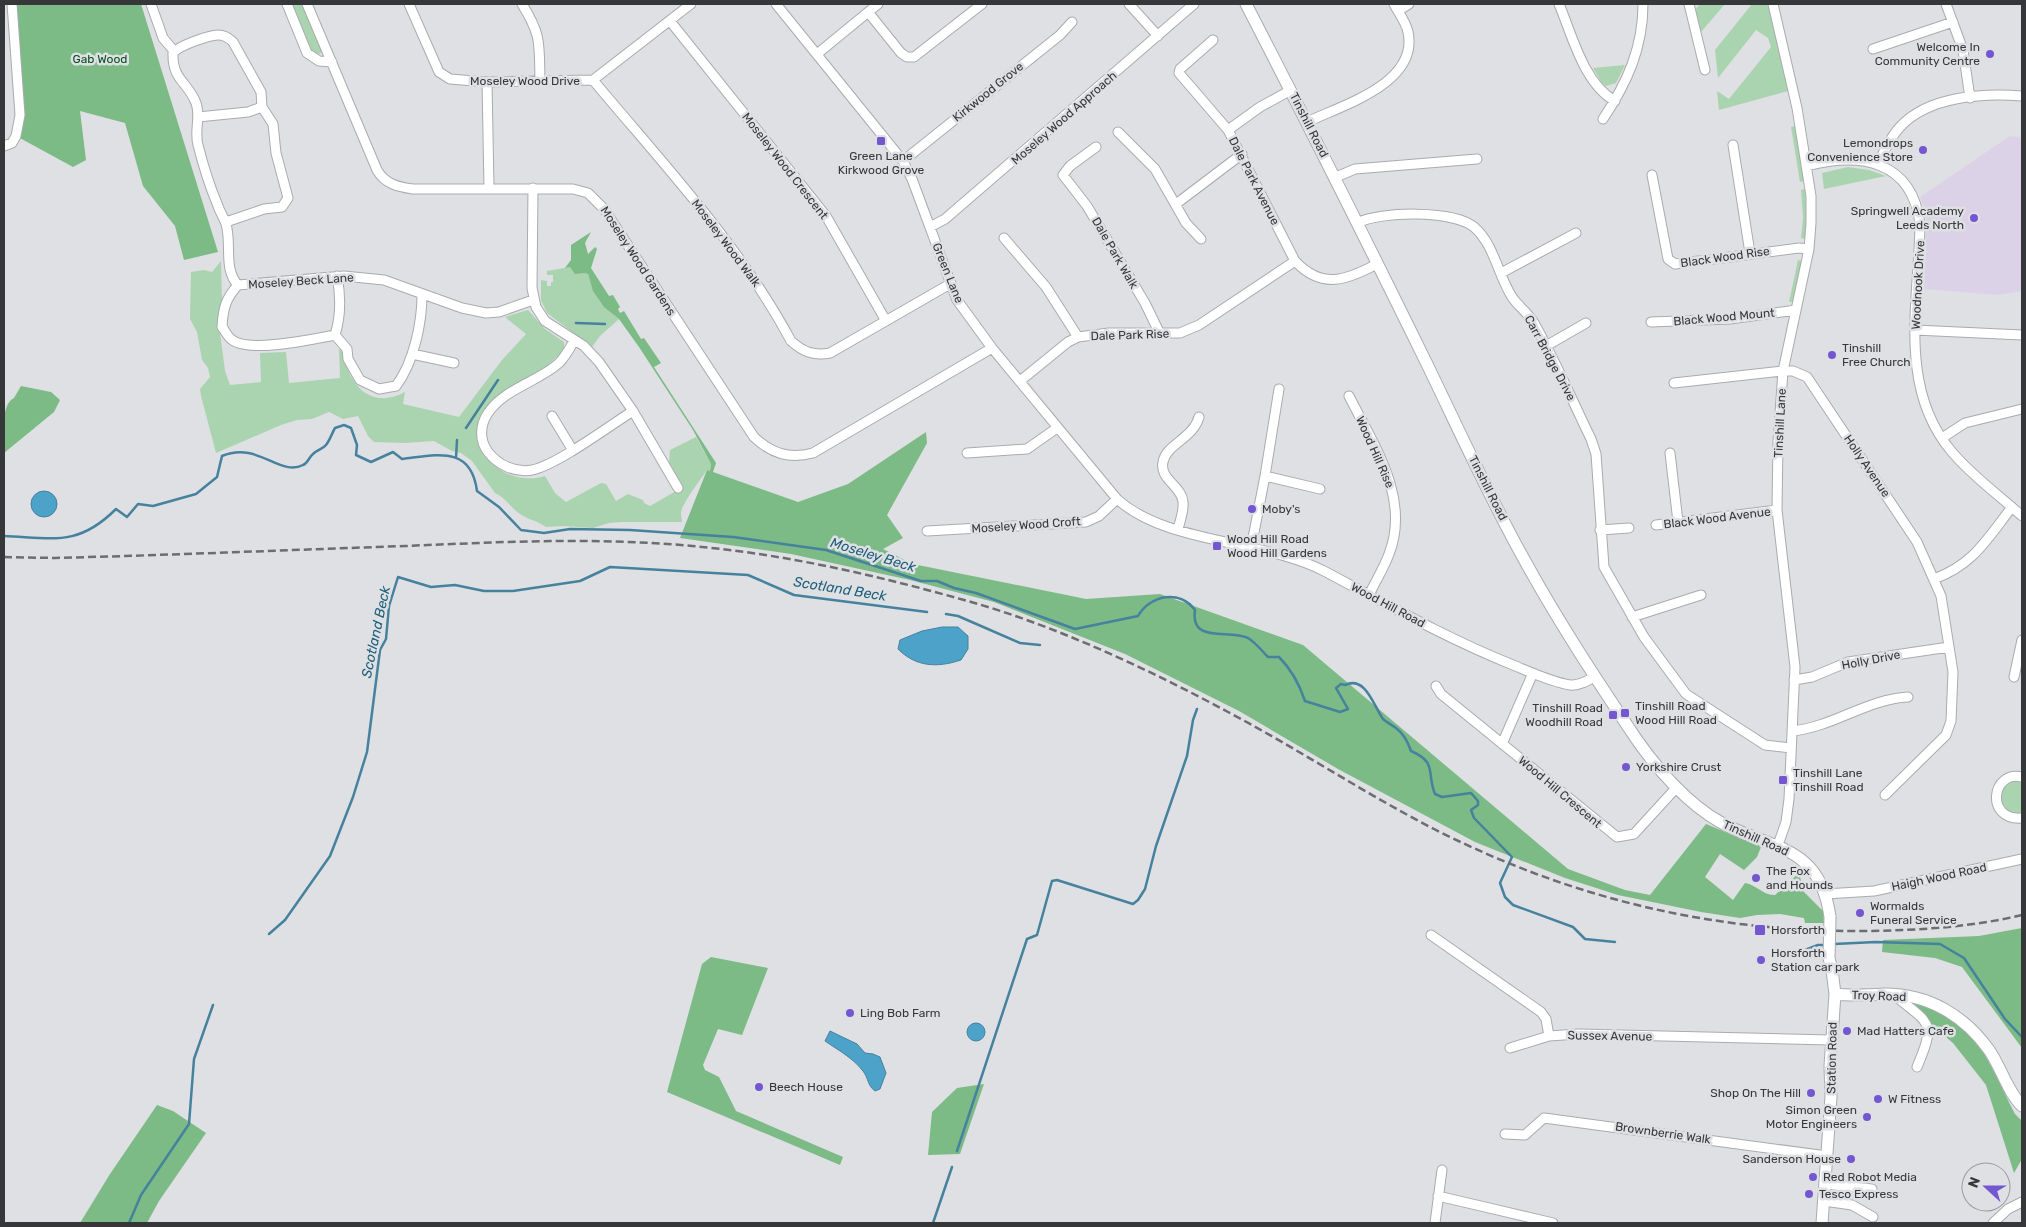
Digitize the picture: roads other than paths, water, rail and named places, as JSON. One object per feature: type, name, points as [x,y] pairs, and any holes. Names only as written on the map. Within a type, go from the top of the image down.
[{"type":"street","points":[[4,146],[12,143],[16,136],[20,115],[12,4]]},
{"type":"street","points":[[151,4],[163,38],[174,51],[174,69],[177,77],[194,100],[198,117],[248,112],[262,107]]},
{"type":"street","points":[[287,4],[307,53],[318,61],[332,62]]},
{"type":"street","name":"Moseley Wood Drive","points":[[408,4],[440,72],[450,80],[487,82],[593,80],[692,4]]},
{"type":"street","points":[[522,4],[537,29],[540,81]]},
{"type":"street","name":"Green Lane","points":[[776,4],[902,161],[930,227],[950,284],[966,314],[992,348],[1117,499],[1142,517],[1178,529]]},
{"type":"street","points":[[817,54],[878,4]]},
{"type":"street","points":[[868,12],[901,53],[907,57],[914,57],[982,4]]},
{"type":"street","points":[[1129,4],[1158,36]]},
{"type":"street","name":"Moseley Wood Approach","points":[[930,227],[945,219],[1194,4]]},
{"type":"street","name":"Tinshill Road","points":[[1246,4],[1336,177],[1377,264],[1524,560],[1594,677],[1641,745],[1677,787],[1698,807],[1720,823],[1778,845],[1792,854],[1816,875],[1825,894]]},
{"type":"street","points":[[1307,122],[1385,84],[1397,74],[1405,62],[1409,48],[1408,31],[1396,8],[1409,4]]},
{"type":"street","points":[[1559,4],[1592,82],[1604,95],[1615,101]]},
{"type":"street","points":[[1603,119],[1628,79],[1635,58],[1643,20],[1643,4]]},
{"type":"street","points":[[1689,4],[1705,70]]},
{"type":"street","name":"Tinshill Lane","points":[[1773,4],[1784,48],[1811,196],[1809,249],[1784,371],[1778,441],[1778,510],[1793,642],[1794,680],[1787,817],[1778,845]]},
{"type":"street","points":[[1946,4],[1963,50],[1970,98]]},
{"type":"street","name":"Moseley Wood Gardens","points":[[311,5],[332,62],[377,170],[386,181],[394,186],[413,189],[533,188],[580,190],[597,200],[754,437],[762,445],[784,455],[797,457],[813,453],[992,348]]},
{"type":"street","name":"Moseley Wood Crescent","points":[[670,21],[826,216],[886,321]]},
{"type":"street","name":"Kirkwood Grove","points":[[902,161],[1060,35],[1072,22]]},
{"type":"street","points":[[1873,49],[1953,22]]},
{"type":"street","points":[[174,51],[213,36],[227,37],[233,42],[261,92],[262,107],[272,124],[276,153],[286,183],[287,202],[282,207],[264,209],[226,222]]},
{"type":"street","name":"Dale Park Avenue","points":[[1213,40],[1180,69],[1179,73],[1228,130],[1242,154],[1295,261],[1310,274],[1329,280],[1354,277],[1377,264]]},
{"type":"street","name":"Moseley Wood Walk","points":[[593,80],[702,208],[750,271],[791,341],[800,348],[820,355],[830,353],[950,284]]},
{"type":"street","points":[[487,82],[489,188]]},
{"type":"street","points":[[1228,130],[1260,107],[1291,90]]},
{"type":"street","points":[[1878,163],[1900,126],[1922,110],[1947,101],[2022,96]]},
{"type":"street","name":"Moseley Beck Lane","points":[[198,117],[198,145],[218,206],[226,222],[230,246],[229,267],[231,277],[238,285],[337,276],[384,280],[462,308],[486,313],[499,312],[533,300]]},
{"type":"street","points":[[1118,132],[1155,169],[1186,223],[1201,239]]},
{"type":"street","points":[[1733,145],[1750,253]]},
{"type":"street","name":"Dale Park Walk","points":[[1096,147],[1070,166],[1063,174],[1087,206],[1145,303],[1160,334]]},
{"type":"street","points":[[1176,204],[1242,154]]},
{"type":"street","points":[[1336,177],[1355,169],[1477,159]]},
{"type":"street","name":"Woodnook Drive","points":[[1807,166],[1828,160],[1855,159],[1878,163],[1894,173],[1909,189],[1918,207],[1920,239],[1915,360],[1922,394],[1942,438],[1964,465],[2022,516]]},
{"type":"street","name":"Black Wood Rise","points":[[1652,175],[1668,259],[1671,263],[1799,248],[1809,249]]},
{"type":"street","points":[[533,188],[533,300],[545,320],[584,346],[599,362],[634,411],[678,488]]},
{"type":"street","name":"Carr Bridge Drive","points":[[1357,223],[1374,216],[1444,215],[1460,218],[1476,228],[1483,237],[1512,296],[1533,322],[1546,346],[1594,446],[1604,567],[1632,617],[1678,686],[1686,694],[1765,744],[1791,748]]},
{"type":"street","points":[[1501,273],[1576,233]]},
{"type":"street","points":[[1004,238],[1046,287],[1078,337]]},
{"type":"street","name":"Dale Park Rise","points":[[1020,381],[1068,342],[1078,337],[1109,333],[1160,334],[1180,332],[1199,325],[1295,261]]},
{"type":"street","points":[[335,336],[340,320],[340,293],[337,276]]},
{"type":"street","points":[[238,285],[228,295],[224,307],[222,326],[231,340],[244,346],[304,342],[335,336]]},
{"type":"street","points":[[335,336],[347,349],[348,359],[360,380],[379,389],[396,386],[406,373],[412,354],[422,294]]},
{"type":"street","name":"Black Wood Mount","points":[[1651,322],[1730,319],[1796,310]]},
{"type":"street","points":[[1546,346],[1586,323]]},
{"type":"street","points":[[1916,330],[2022,334]]},
{"type":"street","points":[[574,341],[559,363],[494,405],[484,420],[482,429],[482,437],[487,452],[499,462],[515,469],[524,470],[541,467],[634,411]]},
{"type":"street","points":[[412,354],[454,363]]},
{"type":"street","points":[[1674,383],[1784,371]]},
{"type":"street","name":"Holly Avenue","points":[[1784,371],[1803,375],[1814,386],[1918,542],[1941,596],[1954,694],[1949,729],[1946,736],[1885,795]]},
{"type":"street","points":[[1251,548],[1279,389]]},
{"type":"street","name":"Wood Hill Rise","points":[[1349,396],[1382,463],[1395,500],[1393,540],[1389,554],[1369,595]]},
{"type":"street","points":[[1942,438],[1965,423],[2022,409]]},
{"type":"street","points":[[552,416],[572,449]]},
{"type":"street","points":[[1178,529],[1183,501],[1164,474],[1163,460],[1165,454],[1192,431],[1198,417]]},
{"type":"street","points":[[967,452],[1027,449],[1058,428]]},
{"type":"street","points":[[1670,453],[1676,469],[1678,522]]},
{"type":"street","points":[[1265,476],[1320,488]]},
{"type":"street","name":"Moseley Wood Croft","points":[[927,532],[1086,522],[1100,516],[1117,499]]},
{"type":"street","points":[[1934,579],[1951,572],[1969,561],[2012,508]]},
{"type":"street","name":"Black Wood Avenue","points":[[1656,525],[1778,510]]},
{"type":"street","points":[[1600,530],[1629,528]]},
{"type":"street","name":"Wood Hill Road","points":[[1178,529],[1319,568],[1463,645],[1533,673],[1570,685],[1580,684],[1594,677]]},
{"type":"street","points":[[1632,617],[1701,595]]},
{"type":"street","points":[[2014,677],[2022,640]]},
{"type":"street","name":"Holly Drive","points":[[1794,680],[1812,677],[1848,662],[1949,647]]},
{"type":"street","points":[[1502,744],[1533,673]]},
{"type":"street","name":"Wood Hill Crescent","points":[[1436,686],[1441,694],[1616,837],[1634,834],[1677,787]]},
{"type":"street","points":[[1792,731],[1809,728],[1884,699],[1908,697]]},
{"type":"street","points":[[2022,777],[2009,778],[2001,783],[1997,791],[1996,800],[1999,808],[2005,814],[2013,818],[2022,819]]},
{"type":"street","name":"Haigh Wood Road","points":[[1825,894],[1833,892],[1874,892],[2022,859]]},
{"type":"street","name":"Station Road","points":[[1822,1223],[1831,1097],[1831,1040],[1835,994],[1829,958],[1830,917],[1825,894]]},
{"type":"street","points":[[1431,935],[1541,1012],[1546,1019],[1549,1036]]},
{"type":"street","name":"Troy Road","points":[[1835,994],[1894,995],[1915,998],[1940,1006],[1962,1019],[1980,1038],[1994,1057],[2021,1103]]},
{"type":"street","points":[[1894,995],[1926,1020],[1930,1028],[1928,1040],[1917,1067]]},
{"type":"street","name":"Sussex Avenue","points":[[1510,1048],[1549,1036],[1578,1034],[1831,1040]]},
{"type":"street","name":"Brownberrie Walk","points":[[1505,1134],[1525,1135],[1544,1118],[1827,1156]]},
{"type":"street","points":[[1435,1223],[1442,1170]]},
{"type":"street","points":[[1826,1184],[1872,1189]]},
{"type":"street","points":[[1438,1196],[1553,1223]]},
{"type":"street","points":[[1824,1201],[1852,1205],[1873,1216]]},
{"type":"street","points":[[1993,1223],[2008,1210],[2022,1202]]},
{"type":"water","points":[[44,491],[54,494],[57,504],[54,514],[44,517],[34,514],[31,504],[34,494]]},
{"type":"water","points":[[942,627],[958,627],[968,636],[968,649],[961,660],[944,664],[927,664],[912,659],[898,649],[900,640],[922,631]]},
{"type":"water","points":[[976,1023],[983,1025],[985,1032],[983,1039],[976,1041],[969,1039],[967,1032],[969,1025]]},
{"type":"water","points":[[830,1031],[857,1044],[865,1053],[880,1057],[886,1073],[880,1089],[875,1091],[855,1062],[825,1041]]},
{"type":"waterway","points":[[576,323],[605,324]]},
{"type":"waterway","points":[[466,428],[498,380]]},
{"type":"waterway","name":"Moseley Beck","points":[[4,536],[64,538],[89,530],[116,509],[127,517],[138,504],[153,506],[196,494],[217,477],[222,456],[247,453],[286,467],[303,465],[316,451],[326,445],[335,428],[344,425],[351,428],[357,445],[356,455],[371,462],[393,452],[402,459],[440,455],[460,460],[468,466],[477,491],[499,507],[521,530],[544,533],[570,529],[630,530],[733,537],[826,550],[921,581],[937,581],[954,588],[976,593],[1075,629],[1138,616],[1143,609],[1157,599],[1174,597],[1189,603],[1195,610],[1195,621],[1198,627],[1204,631],[1248,638],[1268,657],[1279,657],[1295,677],[1305,701],[1340,712],[1348,709],[1336,688],[1341,684],[1359,684],[1364,688],[1383,719],[1399,730],[1409,744],[1411,751],[1419,755],[1428,764],[1435,794],[1442,797],[1471,793],[1478,801],[1478,805],[1471,810],[1474,818],[1512,857],[1500,883],[1505,897],[1513,905],[1573,927],[1585,939],[1615,942]]},
{"type":"waterway","points":[[456,458],[457,440]]},
{"type":"waterway","name":"Scotland Beck","points":[[269,934],[285,920],[330,856],[353,797],[367,752],[380,650],[386,639],[389,606],[398,577],[431,587],[455,585],[484,591],[513,591],[580,581],[610,567],[748,575],[794,595],[927,612]]},
{"type":"waterway","name":"Scotland Beck","points":[[946,614],[958,616],[1020,643],[1040,645]]},
{"type":"waterway","points":[[957,1151],[1027,939],[1037,935],[1052,881],[1057,880],[1133,904],[1138,900],[1145,889],[1156,846],[1187,756],[1193,720],[1197,709]]},
{"type":"waterway","points":[[1834,944],[1876,942],[1940,944],[1964,958],[2005,1019],[2022,1037]]},
{"type":"waterway","points":[[1787,957],[1818,945],[1826,945]]},
{"type":"waterway","name":"Scotland Beck","points":[[129,1223],[141,1195],[189,1124],[194,1059],[213,1005]]},
{"type":"waterway","points":[[933,1223],[952,1167]]},
{"type":"railway","points":[[4,557],[55,558],[584,541],[692,546],[795,560],[897,582],[964,600],[1031,622],[1099,649],[1228,712],[1434,829],[1486,854],[1592,893],[1700,918],[1755,926],[1812,930],[1927,929],[1965,925],[2022,915]]},
{"type":"place","name":"Welcome In Community Centre","points":[[1990,54]]},
{"type":"place","name":"Green Lane Kirkwood Grove","points":[[881,141]]},
{"type":"place","name":"Lemondrops Convenience Store","points":[[1923,150]]},
{"type":"place","name":"Springwell Academy Leeds North","points":[[1974,218]]},
{"type":"place","name":"Tinshill Free Church","points":[[1832,355]]},
{"type":"place","name":"Moby's","points":[[1252,509]]},
{"type":"place","name":"Wood Hill Road Wood Hill Gardens","points":[[1217,546]]},
{"type":"place","name":"Tinshill Road Wood Hill Road","points":[[1625,713]]},
{"type":"place","name":"Tinshill Road Woodhill Road","points":[[1613,715]]},
{"type":"place","name":"Yorkshire Crust","points":[[1626,767]]},
{"type":"place","name":"Tinshill Lane Tinshill Road","points":[[1783,780]]},
{"type":"place","name":"The Fox and Hounds","points":[[1756,878]]},
{"type":"place","name":"Wormalds Funeral Service","points":[[1860,913]]},
{"type":"place","name":"Horsforth","points":[[1760,930]]},
{"type":"place","name":"Horsforth Station car park","points":[[1761,960]]},
{"type":"place","name":"Ling Bob Farm","points":[[850,1013]]},
{"type":"place","name":"Mad Hatters Cafe","points":[[1847,1031]]},
{"type":"place","name":"Beech House","points":[[759,1087]]},
{"type":"place","name":"Shop On The Hill","points":[[1811,1093]]},
{"type":"place","name":"W Fitness","points":[[1878,1099]]},
{"type":"place","name":"Simon Green Motor Engineers","points":[[1867,1117]]},
{"type":"place","name":"Sanderson House","points":[[1851,1159]]},
{"type":"place","name":"Red Robot Media","points":[[1813,1177]]},
{"type":"place","name":"Tesco Express","points":[[1809,1194]]},
{"type":"park label","name":"Gab Wood","points":[[100,59]]}]
